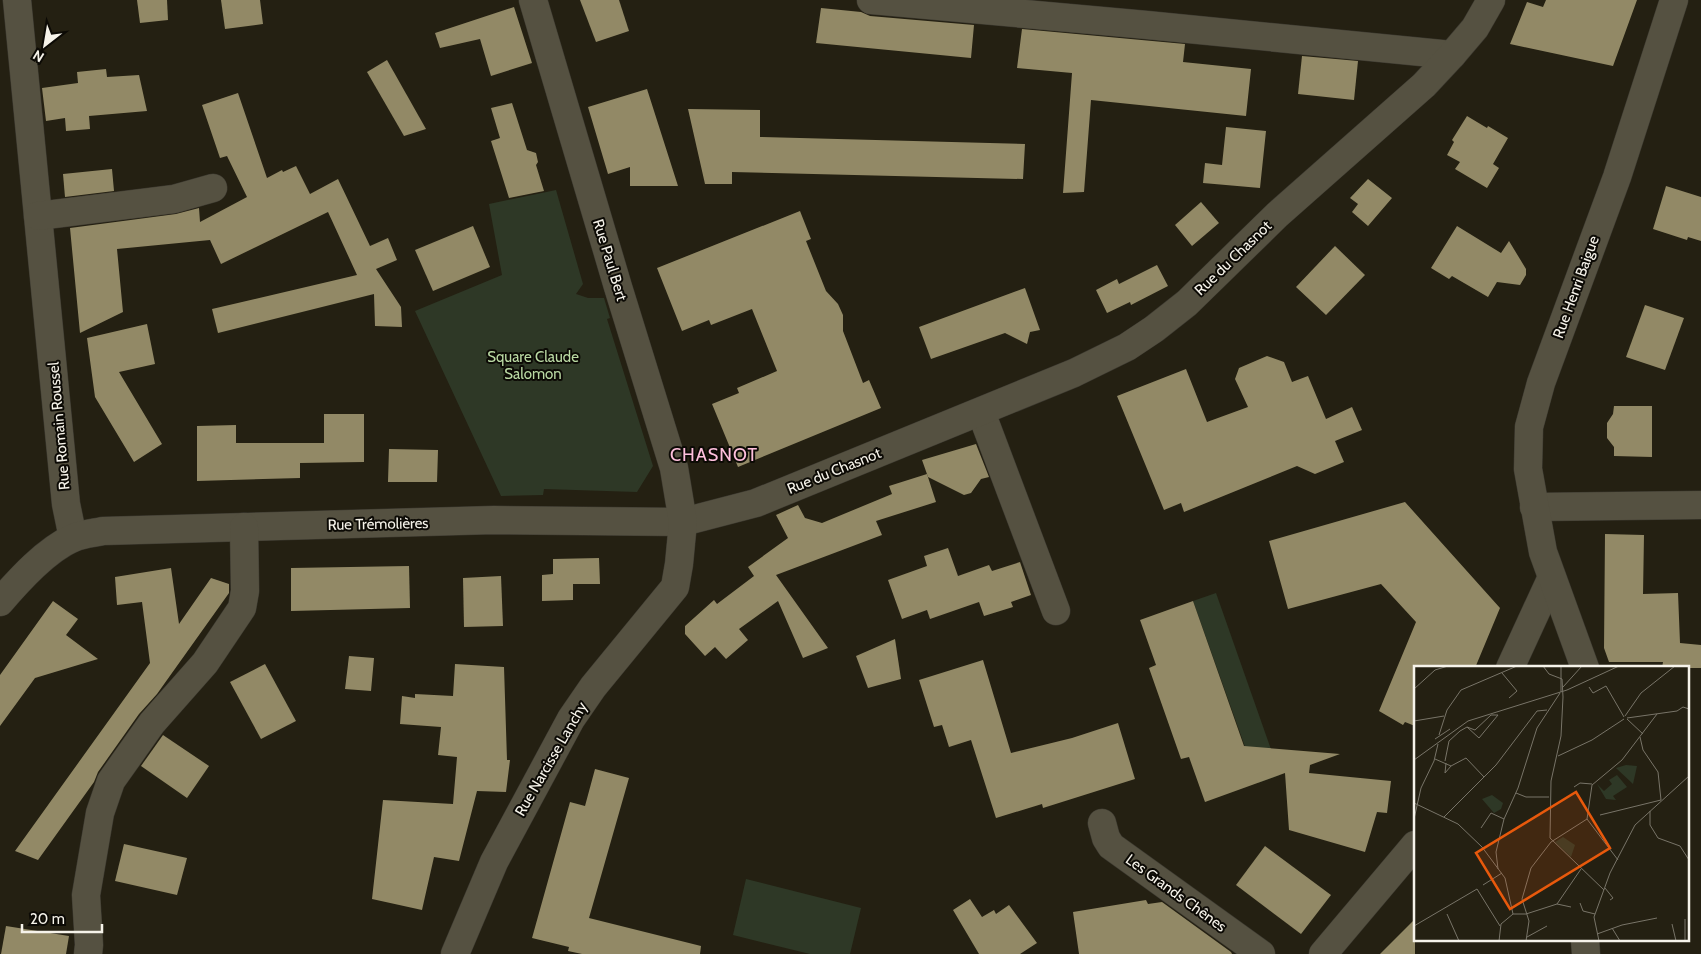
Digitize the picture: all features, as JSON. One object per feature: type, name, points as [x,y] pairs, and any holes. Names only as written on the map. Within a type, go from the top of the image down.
[{"type":"street","name":"Rue Romain Roussel","points":[[17,0],[66,504],[73,538]]},
{"type":"street","name":"Rue Paul Bert","points":[[533,0],[674,468],[683,522]]},
{"type":"street","points":[[871,0],[1147,25],[1452,56]]},
{"type":"street","name":"Rue du Chasnot","points":[[683,522],[756,502],[981,412],[1074,373],[1127,347],[1154,329],[1187,302],[1277,216],[1424,85],[1452,56],[1475,28],[1491,0]]},
{"type":"street","points":[[1664,30],[1668,0]]},
{"type":"street","name":"Rue Henri Baigue","points":[[1584,666],[1564,608],[1551,579],[1543,552],[1528,469],[1529,427],[1541,383],[1617,177],[1674,0]]},
{"type":"street","points":[[38,216],[174,199],[213,188]]},
{"type":"street","points":[[981,412],[1056,611]]},
{"type":"street","points":[[1534,507],[1701,504]]},
{"type":"street","name":"Rue Trémolières","points":[[73,538],[103,531],[494,520],[683,522]]},
{"type":"street","name":"Rue Narcisse Lanchy","points":[[455,954],[494,862],[571,719],[593,687],[675,586],[683,522]]},
{"type":"street","points":[[88,954],[86,895],[100,813],[111,781],[152,723],[205,663],[242,608],[245,591],[244,527]]},
{"type":"street","points":[[0,602],[20,579],[47,555],[73,538]]},
{"type":"street","points":[[1511,666],[1551,579]]},
{"type":"street","name":"Les Grands Chênes","points":[[1102,823],[1106,838],[1111,846],[1261,954]]},
{"type":"street","points":[[1323,954],[1414,846]]},
{"type":"green space","name":"Square Claude Salomon","points":[[556,190],[583,284],[576,294],[588,298],[604,298],[610,318],[607,319],[653,466],[637,492],[544,489],[543,495],[501,496],[415,311],[502,275],[489,204]]},
{"type":"green space","points":[[1216,593],[1280,775],[1258,783],[1193,601]]},
{"type":"green space","points":[[746,879],[861,908],[850,954],[810,954],[733,935]]},
{"type":"building","points":[[137,0],[167,0],[168,20],[140,23]]},
{"type":"building","points":[[221,0],[260,0],[263,24],[225,29]]},
{"type":"building","points":[[580,0],[619,0],[629,31],[596,42]]},
{"type":"building","points":[[1546,0],[1637,0],[1613,66],[1510,44],[1527,2],[1543,7]]},
{"type":"building","points":[[514,7],[532,63],[491,76],[480,39],[440,48],[435,33]]},
{"type":"building","points":[[821,8],[861,12],[870,16],[974,25],[971,58],[816,43]]},
{"type":"building","points":[[1022,29],[1185,44],[1183,62],[1251,69],[1246,116],[1091,100],[1084,192],[1063,193],[1072,73],[1017,68]]},
{"type":"building","points":[[1302,56],[1358,61],[1354,100],[1298,94]]},
{"type":"building","points":[[387,60],[426,129],[404,136],[367,72]]},
{"type":"building","points":[[106,69],[107,77],[139,75],[147,111],[89,116],[90,129],[66,131],[65,118],[46,121],[42,88],[78,83],[77,72]]},
{"type":"building","points":[[647,89],[678,186],[630,186],[630,167],[608,174],[588,107]]},
{"type":"building","points":[[238,93],[267,178],[282,170],[283,172],[296,166],[310,194],[338,179],[370,246],[388,238],[397,260],[376,269],[401,307],[402,327],[375,326],[374,294],[218,333],[212,309],[357,275],[328,212],[221,264],[210,240],[117,249],[123,312],[80,333],[70,228],[176,214],[199,208],[200,222],[247,197],[227,156],[220,158],[202,105]]},
{"type":"building","points":[[512,103],[527,150],[536,153],[538,162],[536,165],[544,191],[509,198],[491,141],[500,138],[491,108]]},
{"type":"building","points":[[688,109],[760,110],[760,137],[1025,144],[1023,179],[732,172],[732,184],[705,184]]},
{"type":"building","points":[[1467,116],[1508,138],[1493,164],[1499,168],[1487,188],[1455,169],[1460,162],[1447,155],[1454,142],[1452,140]]},
{"type":"building","points":[[1226,127],[1266,131],[1260,188],[1203,183],[1205,163],[1222,165]]},
{"type":"building","points":[[112,169],[114,191],[65,197],[63,174]]},
{"type":"building","points":[[1368,179],[1392,198],[1368,226],[1352,212],[1358,204],[1350,198]]},
{"type":"building","points":[[1666,186],[1701,197],[1701,241],[1688,237],[1687,240],[1653,229]]},
{"type":"building","points":[[1201,202],[1219,223],[1192,246],[1175,225]]},
{"type":"building","points":[[800,211],[811,239],[806,241],[826,291],[838,304],[843,315],[843,331],[863,383],[869,380],[881,408],[738,467],[712,404],[739,393],[737,388],[777,371],[752,309],[711,325],[709,320],[682,331],[657,268]]},
{"type":"building","points":[[473,226],[490,267],[433,291],[415,250]]},
{"type":"building","points":[[1457,226],[1501,253],[1509,241],[1526,269],[1526,275],[1520,285],[1497,282],[1488,297],[1452,276],[1449,279],[1431,268]]},
{"type":"building","points":[[1335,246],[1365,275],[1326,315],[1296,287]]},
{"type":"building","points":[[1157,265],[1168,286],[1131,305],[1130,302],[1107,313],[1096,290],[1117,279],[1119,284]]},
{"type":"building","points":[[1025,288],[1040,330],[1030,332],[1027,344],[1005,333],[931,359],[919,327]]},
{"type":"building","points":[[1645,305],[1684,318],[1665,370],[1626,357]]},
{"type":"building","points":[[147,324],[155,364],[119,372],[162,444],[134,462],[95,397],[87,338]]},
{"type":"building","points":[[1267,356],[1284,362],[1292,382],[1308,376],[1326,419],[1352,407],[1362,430],[1335,441],[1344,462],[1315,474],[1297,466],[1184,512],[1181,503],[1164,510],[1117,396],[1186,369],[1207,422],[1248,407],[1235,379],[1239,368]]},
{"type":"building","points":[[1614,406],[1652,406],[1652,457],[1614,456],[1614,447],[1607,438],[1607,423],[1613,414]]},
{"type":"building","points":[[324,414],[364,414],[364,462],[300,463],[300,478],[197,481],[197,426],[236,425],[236,443],[324,443]]},
{"type":"building","points":[[976,444],[989,477],[981,479],[971,493],[964,495],[928,477],[922,460]]},
{"type":"building","points":[[389,449],[438,450],[437,482],[388,482]]},
{"type":"building","points":[[927,474],[936,502],[876,521],[882,535],[776,575],[828,648],[803,658],[778,601],[739,629],[748,640],[726,659],[715,647],[705,656],[685,634],[685,626],[714,600],[717,604],[754,576],[748,567],[788,538],[776,515],[798,505],[805,518],[822,523],[892,494],[889,486]]},
{"type":"building","points":[[1405,502],[1500,608],[1476,666],[1414,666],[1414,726],[1405,722],[1403,725],[1379,711],[1416,622],[1381,584],[1288,609],[1269,541]]},
{"type":"building","points":[[1605,534],[1644,535],[1643,594],[1678,593],[1680,643],[1701,645],[1701,668],[1662,666],[1663,662],[1609,662],[1604,648]]},
{"type":"building","points":[[948,548],[958,576],[989,565],[992,571],[1020,562],[1031,595],[1011,602],[1013,607],[984,616],[979,602],[930,619],[927,610],[902,619],[888,580],[927,566],[924,556]]},
{"type":"building","points":[[599,558],[600,584],[573,584],[573,600],[542,601],[542,575],[553,574],[553,559]]},
{"type":"building","points":[[409,566],[410,608],[291,611],[291,568]]},
{"type":"building","points":[[171,568],[179,624],[211,578],[229,584],[229,593],[157,694],[139,714],[98,772],[94,782],[38,860],[15,851],[150,663],[142,602],[117,605],[115,577]]},
{"type":"building","points":[[501,576],[503,626],[464,627],[463,578]]},
{"type":"building","points":[[53,601],[78,619],[66,635],[98,659],[35,678],[0,726],[0,675]]},
{"type":"building","points":[[1193,601],[1244,746],[1340,754],[1310,765],[1309,773],[1391,781],[1387,813],[1377,812],[1365,852],[1289,830],[1285,773],[1205,802],[1189,757],[1181,759],[1149,668],[1156,665],[1140,620]]},
{"type":"building","points":[[895,639],[901,679],[868,688],[856,656]]},
{"type":"building","points":[[349,656],[374,658],[371,691],[345,689]]},
{"type":"building","points":[[983,660],[1011,753],[1072,738],[1118,723],[1135,779],[1043,808],[1042,804],[996,818],[971,740],[949,747],[942,725],[934,727],[919,680]]},
{"type":"building","points":[[265,664],[296,721],[261,739],[230,682]]},
{"type":"building","points":[[455,664],[504,667],[507,760],[510,760],[506,792],[477,791],[459,861],[434,857],[422,910],[372,899],[383,800],[453,804],[457,757],[438,755],[441,727],[400,724],[402,696],[415,698],[415,694],[453,696]]},
{"type":"building","points":[[163,735],[209,766],[187,798],[141,766]]},
{"type":"building","points":[[595,769],[629,778],[589,918],[701,946],[700,954],[582,954],[568,951],[569,947],[532,938],[570,802],[585,806]]},
{"type":"building","points":[[124,844],[187,858],[177,895],[115,881]]},
{"type":"building","points":[[1265,846],[1331,895],[1301,934],[1236,885]]},
{"type":"building","points":[[970,899],[982,917],[994,910],[996,914],[1009,905],[1037,943],[1020,954],[979,954],[953,910]]},
{"type":"building","points":[[1146,900],[1148,904],[1162,902],[1232,954],[1079,954],[1073,912]]},
{"type":"building","points":[[1414,920],[1415,954],[1380,954]]},
{"type":"building","points":[[6,926],[69,936],[66,954],[1,954]]},
{"type":"district","name":"CHASNOT","points":[[714,455]]}]
